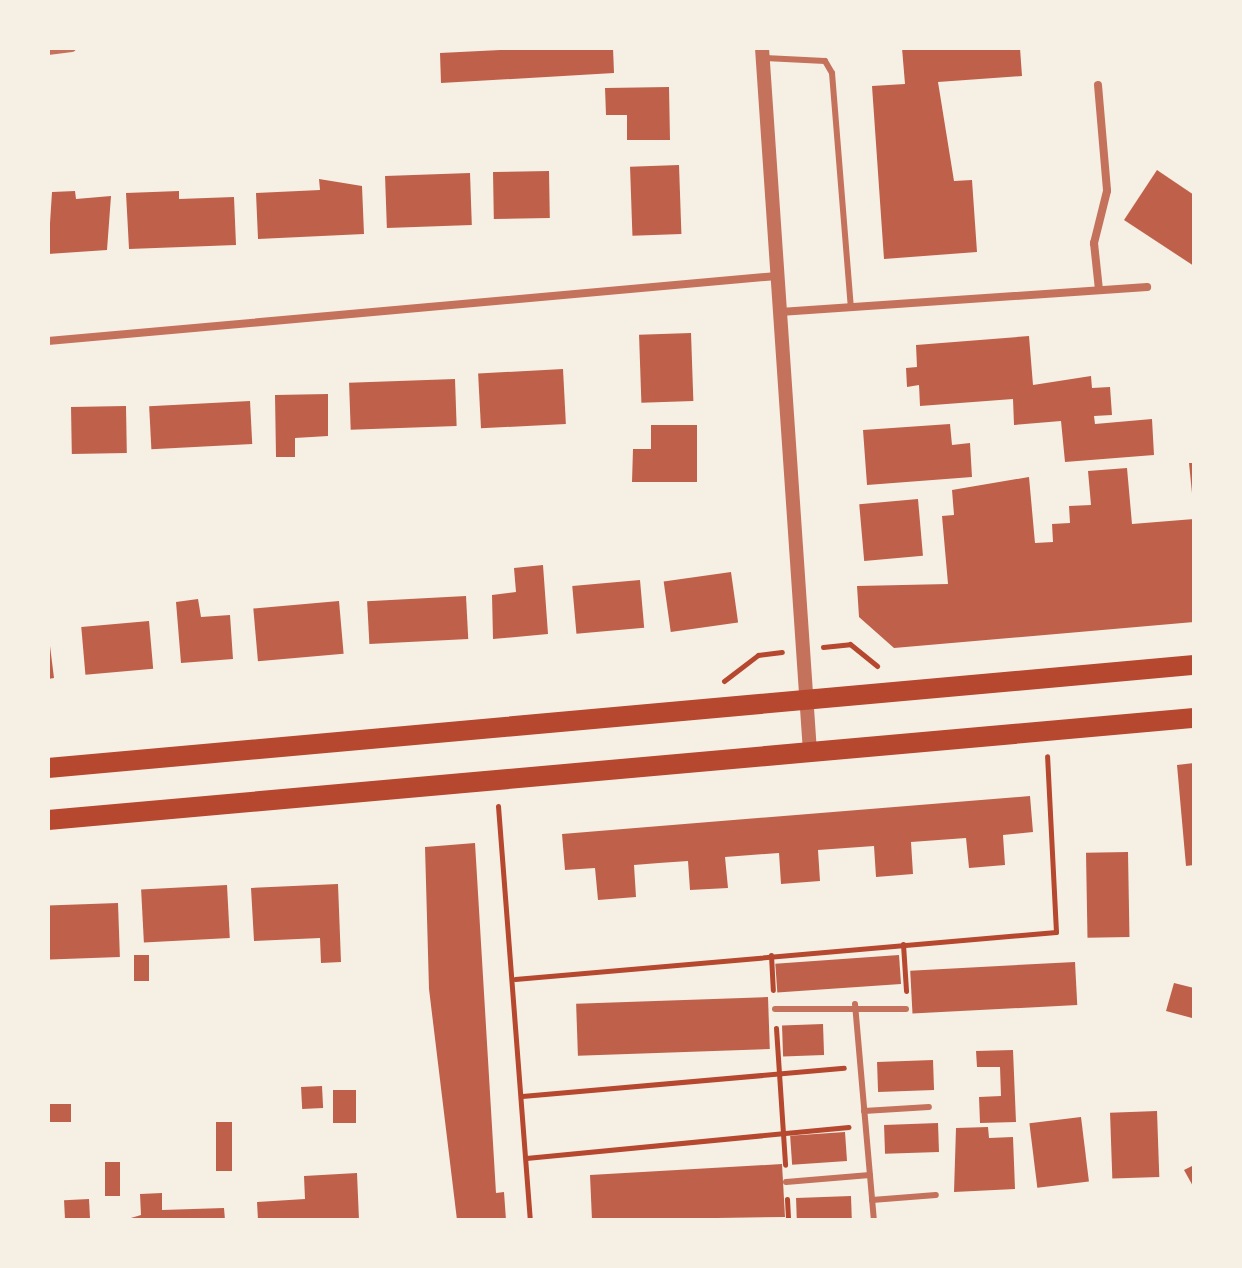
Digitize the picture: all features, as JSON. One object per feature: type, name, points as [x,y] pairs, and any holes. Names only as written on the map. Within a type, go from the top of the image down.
[{"type":"main road","points":[[48,768],[806,705],[1194,665]]},
{"type":"main road","points":[[48,820],[1194,718]]},
{"type":"street","points":[[48,51],[72,48]]},
{"type":"street","points":[[762,53],[810,752]]},
{"type":"street","points":[[1098,85],[1107,191],[1094,243],[1099,290]]},
{"type":"street","points":[[48,341],[777,276]]},
{"type":"street","points":[[780,312],[1147,287]]},
{"type":"lane","points":[[762,53],[825,61],[832,73],[851,307]]},
{"type":"lane","points":[[775,1009],[855,1004],[906,1009]]},
{"type":"lane","points":[[855,1004],[874,1220]]},
{"type":"lane","points":[[864,1111],[929,1107]]},
{"type":"lane","points":[[786,1182],[870,1175]]},
{"type":"lane","points":[[872,1200],[936,1195]]},
{"type":"path","points":[[515,979],[1056,932],[1046,731]]},
{"type":"path","points":[[493,780],[515,979],[530,1220]]},
{"type":"path","points":[[903,944],[906,1009]]},
{"type":"path","points":[[771,955],[788,1220]]},
{"type":"path","points":[[522,1096],[861,1067]]},
{"type":"path","points":[[526,1158],[866,1126]]},
{"type":"building","points":[[613,48],[614,73],[441,83],[440,53]]},
{"type":"building","points":[[902,48],[1020,48],[1022,76],[938,82],[954,181],[972,180],[977,252],[884,259],[872,86],[905,84]]},
{"type":"building","points":[[669,87],[670,140],[627,140],[627,115],[606,115],[605,88]]},
{"type":"building","points":[[679,165],[681,234],[632,236],[630,167]]},
{"type":"building","points":[[1157,170],[1194,195],[1194,266],[1124,220]]},
{"type":"building","points":[[549,171],[550,218],[494,219],[493,172]]},
{"type":"building","points":[[470,173],[472,225],[387,228],[385,176]]},
{"type":"building","points":[[319,179],[362,186],[364,234],[258,239],[256,193],[320,190]]},
{"type":"building","points":[[75,191],[76,199],[111,196],[107,250],[48,254],[52,192]]},
{"type":"building","points":[[179,191],[179,199],[234,197],[236,245],[129,249],[126,193]]},
{"type":"building","points":[[691,333],[693,401],[641,403],[639,335]]},
{"type":"building","points":[[1029,336],[1033,385],[1091,376],[1092,388],[1110,387],[1112,415],[1094,416],[1095,424],[1152,419],[1154,455],[1065,462],[1061,421],[1014,425],[1013,399],[920,406],[919,385],[907,387],[906,368],[917,367],[916,345]]},
{"type":"building","points":[[563,369],[566,424],[481,428],[478,373]]},
{"type":"building","points":[[455,379],[457,426],[351,430],[349,383]]},
{"type":"building","points":[[328,394],[328,436],[295,438],[295,457],[276,457],[275,395]]},
{"type":"building","points":[[250,401],[252,444],[151,449],[149,406]]},
{"type":"building","points":[[126,406],[127,453],[72,454],[71,407]]},
{"type":"building","points":[[950,424],[952,445],[970,443],[972,477],[867,485],[863,430]]},
{"type":"building","points":[[651,425],[697,425],[697,482],[632,482],[633,449],[651,449]]},
{"type":"building","points":[[1189,463],[1194,463],[1194,493],[1192,493]]},
{"type":"building","points":[[1127,468],[1132,524],[1194,519],[1194,622],[894,648],[859,617],[857,586],[948,584],[942,516],[954,515],[952,490],[1029,477],[1035,543],[1053,542],[1052,524],[1070,523],[1069,506],[1091,505],[1088,471]]},
{"type":"building","points":[[918,499],[923,556],[864,561],[859,504]]},
{"type":"building","points":[[543,565],[548,634],[493,639],[492,595],[516,592],[514,568]]},
{"type":"building","points":[[731,572],[738,623],[671,632],[664,581]]},
{"type":"building","points":[[640,580],[644,628],[576,634],[572,586]]},
{"type":"building","points":[[466,596],[468,639],[369,644],[367,601]]},
{"type":"building","points":[[198,599],[201,617],[230,615],[233,659],[181,663],[176,602]]},
{"type":"building","points":[[339,601],[344,654],[258,661],[253,608]]},
{"type":"building","points":[[149,621],[153,669],[85,675],[81,627]]},
{"type":"building","points":[[48,646],[54,678],[48,679]]},
{"type":"building","points":[[1194,763],[1194,865],[1186,866],[1177,765]]},
{"type":"building","points":[[1030,796],[1033,832],[1003,835],[1005,865],[969,868],[966,838],[911,842],[913,874],[876,877],[874,846],[818,850],[820,881],[781,884],[779,853],[725,857],[728,888],[690,890],[688,861],[634,865],[636,897],[598,900],[595,868],[565,870],[562,834]]},
{"type":"building","points":[[475,843],[496,1193],[504,1192],[506,1220],[457,1220],[429,989],[425,847]]},
{"type":"building","points":[[1128,852],[1129,937],[1087,938],[1086,853]]},
{"type":"building","points":[[338,884],[341,962],[321,963],[320,938],[254,941],[251,888]]},
{"type":"building","points":[[227,885],[230,938],[144,942],[141,890]]},
{"type":"building","points":[[118,903],[120,957],[50,959],[48,905]]},
{"type":"building","points":[[134,955],[149,955],[149,981],[134,981]]},
{"type":"building","points":[[899,955],[901,984],[777,993],[775,964]]},
{"type":"building","points":[[1075,962],[1077,1005],[912,1014],[910,971]]},
{"type":"building","points":[[1174,983],[1194,988],[1192,1018],[1166,1011]]},
{"type":"building","points":[[768,997],[770,1049],[578,1056],[576,1004]]},
{"type":"building","points":[[823,1024],[824,1055],[783,1056],[782,1025]]},
{"type":"building","points":[[1013,1050],[1016,1122],[980,1123],[979,1097],[1001,1096],[1000,1067],[977,1067],[976,1051]]},
{"type":"building","points":[[933,1060],[934,1090],[878,1092],[877,1062]]},
{"type":"building","points":[[322,1086],[323,1108],[302,1109],[301,1087]]},
{"type":"building","points":[[333,1090],[356,1090],[356,1123],[333,1123]]},
{"type":"building","points":[[48,1104],[71,1104],[71,1122],[48,1122]]},
{"type":"building","points":[[1157,1111],[1159,1177],[1112,1179],[1110,1113]]},
{"type":"building","points":[[1081,1117],[1089,1182],[1037,1188],[1029,1123]]},
{"type":"building","points":[[216,1122],[232,1122],[232,1171],[216,1171]]},
{"type":"building","points":[[938,1123],[939,1152],[885,1154],[884,1125]]},
{"type":"building","points":[[988,1127],[989,1138],[1013,1137],[1015,1189],[954,1192],[956,1128]]},
{"type":"building","points":[[845,1132],[847,1161],[792,1165],[790,1136]]},
{"type":"building","points":[[105,1162],[120,1162],[120,1196],[105,1196]]},
{"type":"building","points":[[782,1164],[785,1217],[592,1220],[590,1175]]},
{"type":"building","points":[[1194,1165],[1194,1188],[1184,1170]]},
{"type":"building","points":[[357,1173],[359,1220],[258,1220],[257,1202],[305,1199],[304,1176]]},
{"type":"building","points":[[162,1193],[162,1210],[224,1208],[225,1220],[124,1220],[141,1215],[140,1194]]},
{"type":"building","points":[[851,1196],[852,1220],[797,1220],[796,1198]]},
{"type":"building","points":[[89,1199],[90,1220],[65,1220],[64,1200]]}]
